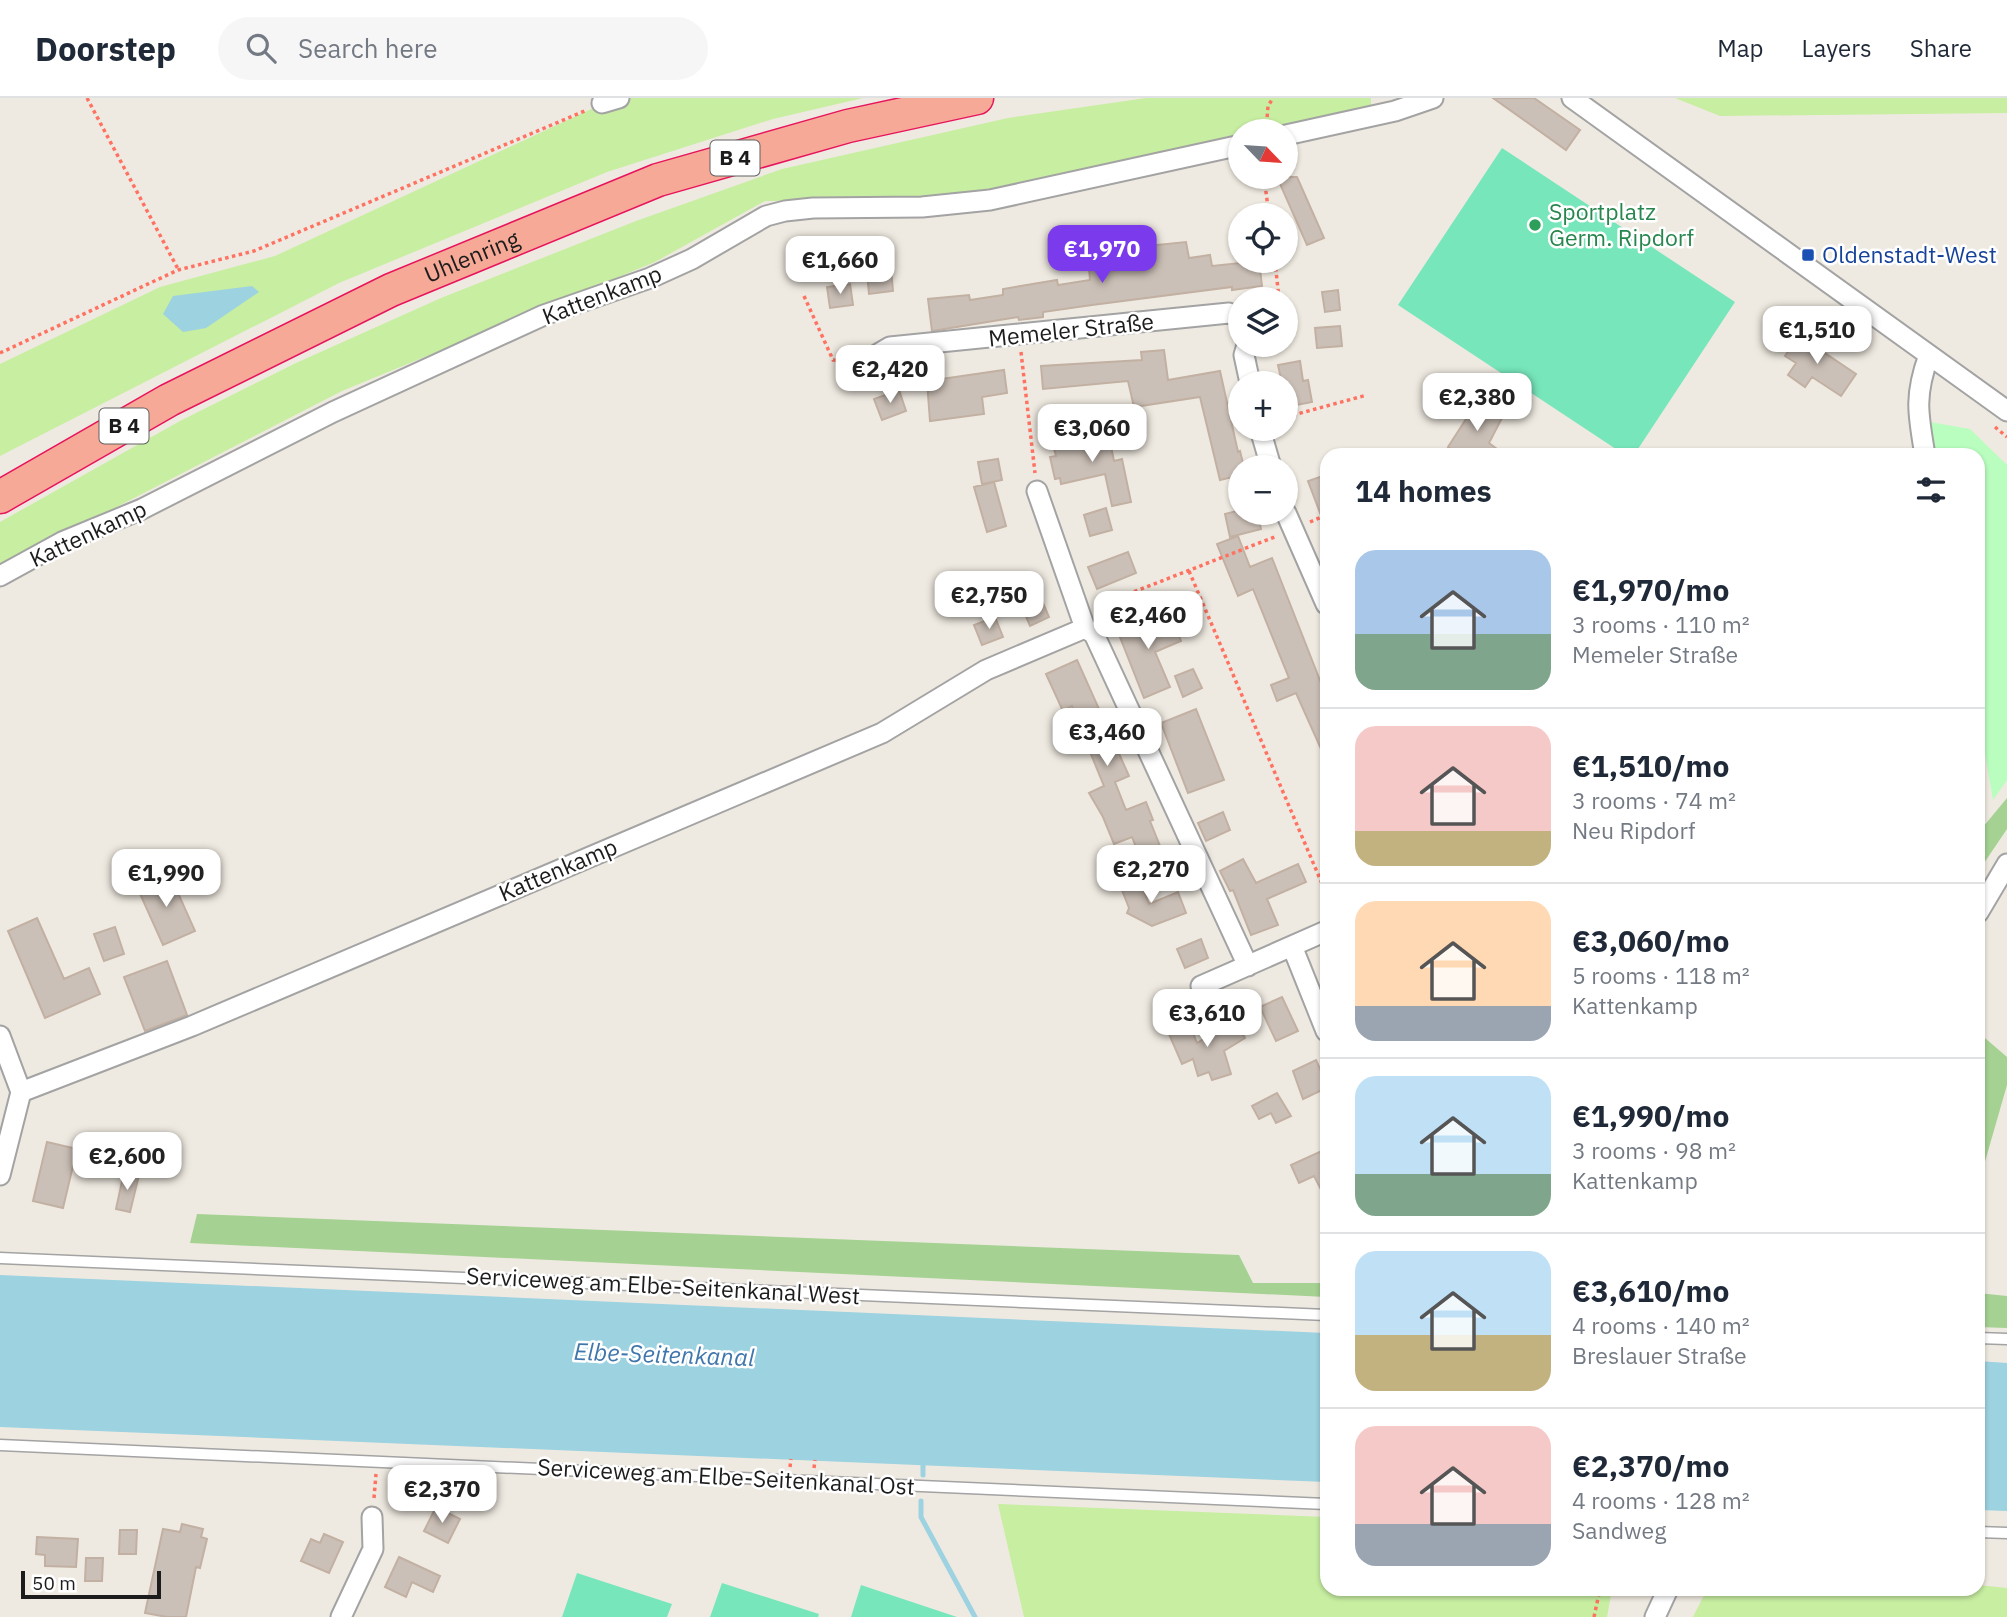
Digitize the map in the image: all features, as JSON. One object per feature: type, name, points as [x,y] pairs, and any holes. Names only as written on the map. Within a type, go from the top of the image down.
[{"type":"highway","name":"Uhlenring","points":[[0,497],[169,400],[391,290],[646,185],[848,126],[977,98]]},
{"type":"street","points":[[1298,131],[1392,104],[1433,98]]},
{"type":"street","points":[[1572,98],[2007,411]]},
{"type":"street","name":"Kattenkamp","points":[[0,576],[62,542],[142,509],[333,412],[544,315],[650,278],[692,259],[766,216],[813,208],[922,207],[990,200],[1228,148]]},
{"type":"street","name":"Memeler Straße","points":[[863,363],[890,347],[1228,313]]},
{"type":"street","points":[[1924,448],[1917,398],[1929,355]]},
{"type":"street","points":[[1037,491],[1082,621],[1094,634],[1248,965]]},
{"type":"street","points":[[1292,528],[1320,591]]},
{"type":"street","name":"Kattenkamp","points":[[21,1092],[192,1026],[882,733],[986,670],[1082,621]]},
{"type":"street","points":[[1985,901],[2007,864]]},
{"type":"street","points":[[1200,986],[1320,934]]},
{"type":"street","points":[[1292,946],[1320,1016]]},
{"type":"street","points":[[0,1036],[21,1092],[0,1175]]},
{"type":"street","points":[[341,1617],[373,1549],[372,1517]]},
{"type":"street","points":[[1655,1617],[1665,1596]]},
{"type":"lane","name":"Serviceweg am Elbe-Seitenkanal West","points":[[0,1258],[1320,1315]]},
{"type":"lane","points":[[1985,1338],[2007,1339]]},
{"type":"lane","name":"Serviceweg am Elbe-Seitenkanal Ost","points":[[0,1445],[1320,1504]]},
{"type":"lane","points":[[1985,1532],[2007,1533]]},
{"type":"path","points":[[87,98],[178,270]]},
{"type":"path","points":[[1267,119],[1268,106],[1273,98]]},
{"type":"path","points":[[0,353],[178,270],[254,251],[610,101]]},
{"type":"path","points":[[804,296],[833,360],[863,363]]},
{"type":"path","points":[[1019,336],[1037,491]]},
{"type":"path","points":[[1298,414],[1367,395]]},
{"type":"path","points":[[1082,621],[1189,571],[1292,528]]},
{"type":"path","points":[[1189,571],[1320,879]]},
{"type":"path","points":[[1594,1617],[1598,1596]]},
{"type":"green space","points":[[615,98],[863,98],[773,119],[607,172],[339,283],[0,456],[0,364],[160,287],[275,256]]},
{"type":"green space","points":[[1146,98],[1371,98],[1371,106],[1298,122],[1298,119],[1228,119],[1228,139],[981,194],[864,200],[765,201],[655,262],[342,391],[0,567],[0,522],[180,421],[296,363],[441,298],[636,221],[782,169],[1008,118]]},
{"type":"green space","points":[[1675,98],[2007,98],[2007,113],[1720,116]]},
{"type":"green space","name":"Sportplatz Germ. Ripdorf","points":[[1502,148],[1735,302],[1639,448],[1614,448],[1398,305]]},
{"type":"green space","points":[[1924,421],[1970,429],[2007,465],[2007,780],[1993,800],[1985,754],[1985,448],[1929,448]]},
{"type":"green space","points":[[2007,798],[2007,829],[1985,862],[1985,825]]},
{"type":"green space","points":[[1985,1038],[2007,1057],[2007,1085],[1985,1162]]},
{"type":"green space","points":[[197,1214],[1239,1255],[1253,1283],[1320,1283],[1320,1297],[190,1243]]},
{"type":"green space","points":[[1985,1294],[2007,1296],[2007,1328],[1985,1327]]},
{"type":"green space","points":[[998,1504],[1320,1517],[1320,1596],[1611,1596],[1607,1617],[1024,1617]]},
{"type":"green space","points":[[577,1573],[672,1604],[667,1617],[562,1617]]},
{"type":"green space","points":[[722,1583],[819,1614],[818,1617],[710,1617]]},
{"type":"green space","points":[[861,1585],[957,1617],[851,1617]]},
{"type":"green space","points":[[1985,1586],[2007,1588],[2007,1617],[1693,1617],[1704,1596],[1985,1596]]},
{"type":"water","points":[[252,286],[259,292],[206,328],[183,332],[163,314],[173,296]]},
{"type":"water","name":"Elbe-Seitenkanal","points":[[0,1275],[1320,1333],[1320,1482],[0,1427]]},
{"type":"water","points":[[1985,1361],[2007,1363],[2007,1511],[1985,1510]]},
{"type":"building","points":[[1493,98],[1534,98],[1580,130],[1566,150]]},
{"type":"building","points":[[1298,179],[1324,238],[1307,245],[1298,225],[1298,203],[1288,203],[1282,189],[1298,189]]},
{"type":"building","points":[[1108,241],[1108,250],[1186,242],[1189,258],[1210,255],[1212,266],[1228,264],[1228,273],[1260,273],[1262,286],[1228,287],[1092,305],[1043,312],[1043,317],[1019,320],[1018,317],[932,331],[928,299],[969,295],[970,300],[1003,295],[1003,289],[1057,280],[1058,285],[1090,280],[1087,243]]},
{"type":"building","points":[[891,269],[893,291],[869,294],[867,272]]},
{"type":"building","points":[[850,284],[853,305],[830,308],[827,287]]},
{"type":"building","points":[[1338,290],[1340,310],[1325,312],[1322,292]]},
{"type":"building","points":[[1340,326],[1342,346],[1317,348],[1315,328]]},
{"type":"building","points":[[1802,331],[1821,344],[1819,349],[1856,374],[1841,396],[1812,377],[1805,387],[1788,375],[1796,363],[1785,356]]},
{"type":"building","points":[[1164,350],[1168,380],[1220,371],[1228,407],[1228,441],[1236,441],[1241,455],[1228,455],[1228,478],[1220,480],[1200,397],[1134,407],[1128,381],[1043,389],[1041,366],[1142,360],[1141,352]]},
{"type":"building","points":[[1300,361],[1303,381],[1308,380],[1312,402],[1298,405],[1298,371],[1279,371],[1278,365]]},
{"type":"building","points":[[1004,370],[1007,393],[982,397],[984,414],[930,421],[927,381]]},
{"type":"building","points":[[899,390],[906,411],[882,420],[874,399]]},
{"type":"building","points":[[1477,402],[1503,416],[1489,443],[1496,448],[1448,447]]},
{"type":"building","points":[[1107,427],[1114,461],[1122,459],[1131,502],[1112,506],[1105,474],[1061,484],[1060,478],[1055,479],[1050,457],[1056,456],[1053,445],[1088,438],[1087,432]]},
{"type":"building","points":[[998,459],[1002,480],[982,484],[978,462]]},
{"type":"building","points":[[1320,477],[1320,513],[1308,481]]},
{"type":"building","points":[[994,482],[1006,526],[987,532],[974,487]]},
{"type":"building","points":[[1106,508],[1112,530],[1090,536],[1084,515]]},
{"type":"building","points":[[1228,513],[1228,525],[1260,525],[1261,529],[1230,537],[1225,514]]},
{"type":"building","points":[[1238,536],[1250,567],[1272,558],[1320,680],[1320,747],[1296,693],[1277,701],[1271,685],[1289,678],[1253,589],[1238,596],[1217,544]]},
{"type":"building","points":[[1128,552],[1136,573],[1097,589],[1088,567]]},
{"type":"building","points":[[1037,589],[1049,617],[1030,626],[1017,595]]},
{"type":"building","points":[[1149,614],[1153,625],[1172,617],[1181,641],[1155,652],[1170,687],[1144,698],[1116,627]]},
{"type":"building","points":[[995,617],[1003,637],[982,645],[974,625]]},
{"type":"building","points":[[1077,660],[1129,776],[1115,782],[1126,810],[1146,802],[1153,820],[1150,821],[1168,866],[1147,874],[1132,837],[1114,844],[1089,793],[1104,786],[1086,742],[1088,741],[1072,706],[1063,711],[1046,674]]},
{"type":"building","points":[[1193,669],[1202,688],[1183,697],[1175,676]]},
{"type":"building","points":[[1196,709],[1224,780],[1188,793],[1161,723]]},
{"type":"building","points":[[1223,812],[1230,830],[1206,841],[1198,823]]},
{"type":"building","points":[[1243,859],[1256,883],[1298,864],[1306,882],[1267,899],[1278,925],[1251,935],[1233,890],[1230,891],[1220,871]]},
{"type":"building","points":[[169,873],[195,931],[163,945],[137,887]]},
{"type":"building","points":[[1138,877],[1149,904],[1178,892],[1186,913],[1152,926],[1127,913],[1129,908],[1120,885]]},
{"type":"building","points":[[37,918],[64,979],[89,968],[100,994],[45,1018],[8,931]]},
{"type":"building","points":[[115,927],[124,954],[104,961],[94,934]]},
{"type":"building","points":[[1201,939],[1208,958],[1185,968],[1177,949]]},
{"type":"building","points":[[167,961],[187,1015],[145,1031],[124,977]]},
{"type":"building","points":[[1282,997],[1298,1031],[1276,1041],[1260,1007]]},
{"type":"building","points":[[1234,1020],[1245,1038],[1224,1051],[1231,1074],[1212,1080],[1209,1072],[1198,1076],[1193,1059],[1182,1064],[1169,1034],[1190,1025],[1197,1043]]},
{"type":"building","points":[[1316,1060],[1320,1069],[1320,1091],[1303,1099],[1293,1071]]},
{"type":"building","points":[[1277,1093],[1291,1116],[1276,1123],[1271,1113],[1259,1119],[1252,1106]]},
{"type":"building","points":[[47,1142],[77,1149],[63,1208],[33,1201]]},
{"type":"building","points":[[1320,1152],[1320,1188],[1314,1176],[1299,1183],[1291,1165]]},
{"type":"building","points":[[124,1172],[139,1175],[130,1212],[116,1209]]},
{"type":"building","points":[[436,1507],[460,1519],[448,1543],[424,1531]]},
{"type":"building","points":[[182,1524],[203,1529],[201,1537],[207,1539],[200,1568],[196,1567],[186,1617],[145,1613],[163,1529],[180,1532]]},
{"type":"building","points":[[120,1530],[137,1530],[136,1554],[119,1554]]},
{"type":"building","points":[[324,1534],[343,1542],[329,1573],[301,1561],[311,1539],[320,1543]]},
{"type":"building","points":[[37,1537],[78,1539],[76,1567],[45,1566],[45,1555],[36,1554]]},
{"type":"building","points":[[399,1557],[440,1576],[433,1592],[412,1582],[406,1597],[385,1587]]},
{"type":"building","points":[[86,1558],[103,1558],[102,1581],[85,1581]]},
{"type":"waterway","points":[[923,1465],[923,1475]]},
{"type":"waterway","points":[[921,1501],[921,1517],[975,1617]]},
{"type":"place","name":"Sportplatz Germ. Ripdorf","points":[[1535,225]]},
{"type":"place","name":"Oldenstadt-West","points":[[1808,255]]}]
